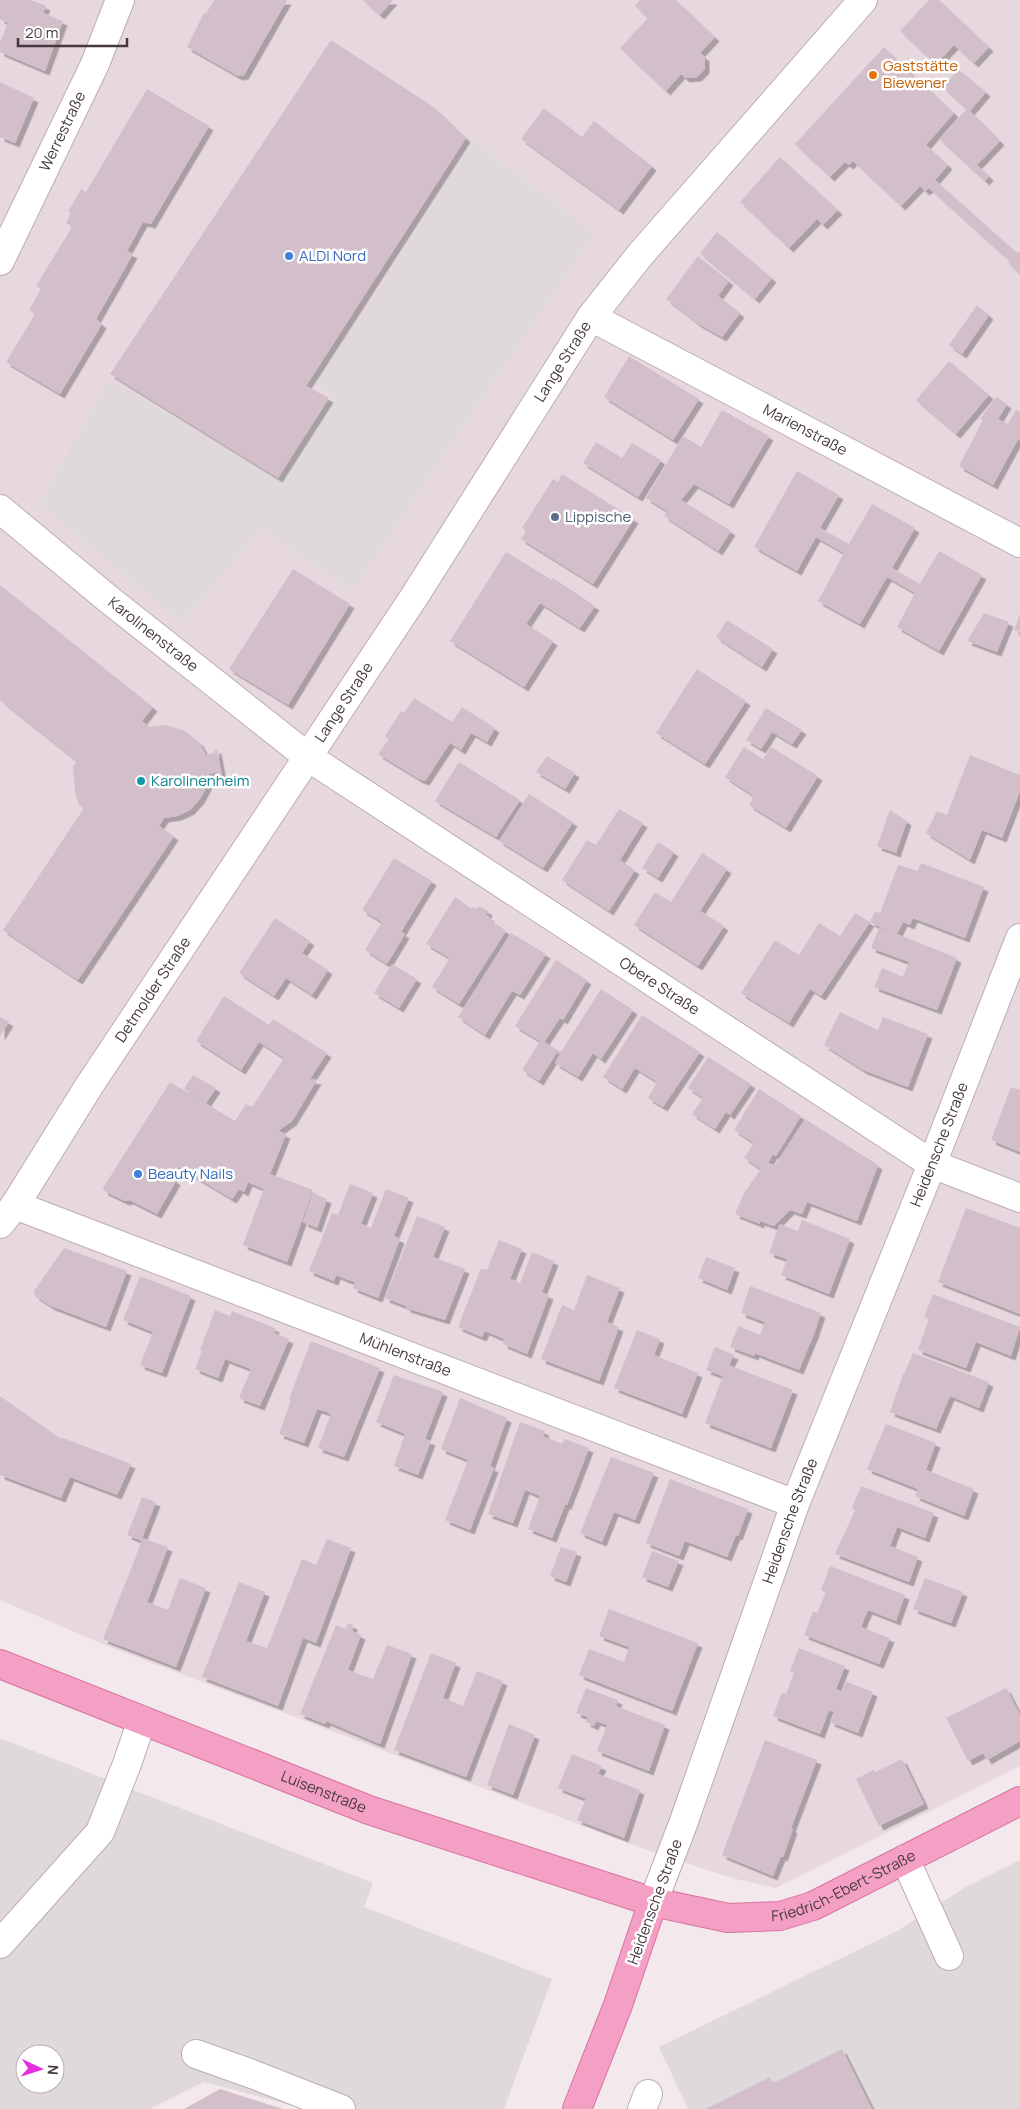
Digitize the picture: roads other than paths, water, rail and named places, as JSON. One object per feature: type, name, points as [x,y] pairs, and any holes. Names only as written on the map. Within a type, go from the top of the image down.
[{"type":"main road","name":"Luisenstraße","points":[[0,1664],[370,1810],[654,1902]]},
{"type":"main road","name":"Friedrich-Ebert-Straße","points":[[654,1902],[728,1918],[780,1916],[813,1906],[1020,1801]]},
{"type":"main road","name":"Heidensche Straße","points":[[577,2109],[618,2005],[654,1902]]},
{"type":"street","name":"Werrestraße","points":[[0,261],[95,64],[120,0]]},
{"type":"street","name":"Lange Straße","points":[[308,756],[414,597],[592,318],[640,255],[863,0]]},
{"type":"street","name":"Marienstraße","points":[[592,318],[1020,543]]},
{"type":"street","name":"Karolinenstraße","points":[[0,509],[107,598],[308,756]]},
{"type":"street","name":"Obere Straße","points":[[308,756],[932,1164],[1020,1198]]},
{"type":"street","name":"Detmolder Straße","points":[[7,1215],[94,1078],[308,756]]},
{"type":"street","name":"Heidensche Straße","points":[[654,1902],[795,1504],[932,1164],[1020,938]]},
{"type":"street","name":"Mühlenstraße","points":[[7,1215],[795,1504]]},
{"type":"street","points":[[0,1944],[100,1832],[142,1720]]},
{"type":"street","points":[[905,1859],[949,1956]]},
{"type":"street","points":[[196,2054],[341,2109]]},
{"type":"place","name":"Gaststätte Biewener","points":[[873,75]]},
{"type":"place","name":"ALDI Nord","points":[[289,256]]},
{"type":"place","name":"Lippische","points":[[555,517]]},
{"type":"place","name":"Karolinenheim","points":[[141,781]]},
{"type":"place","name":"Beauty Nails","points":[[138,1174]]}]
